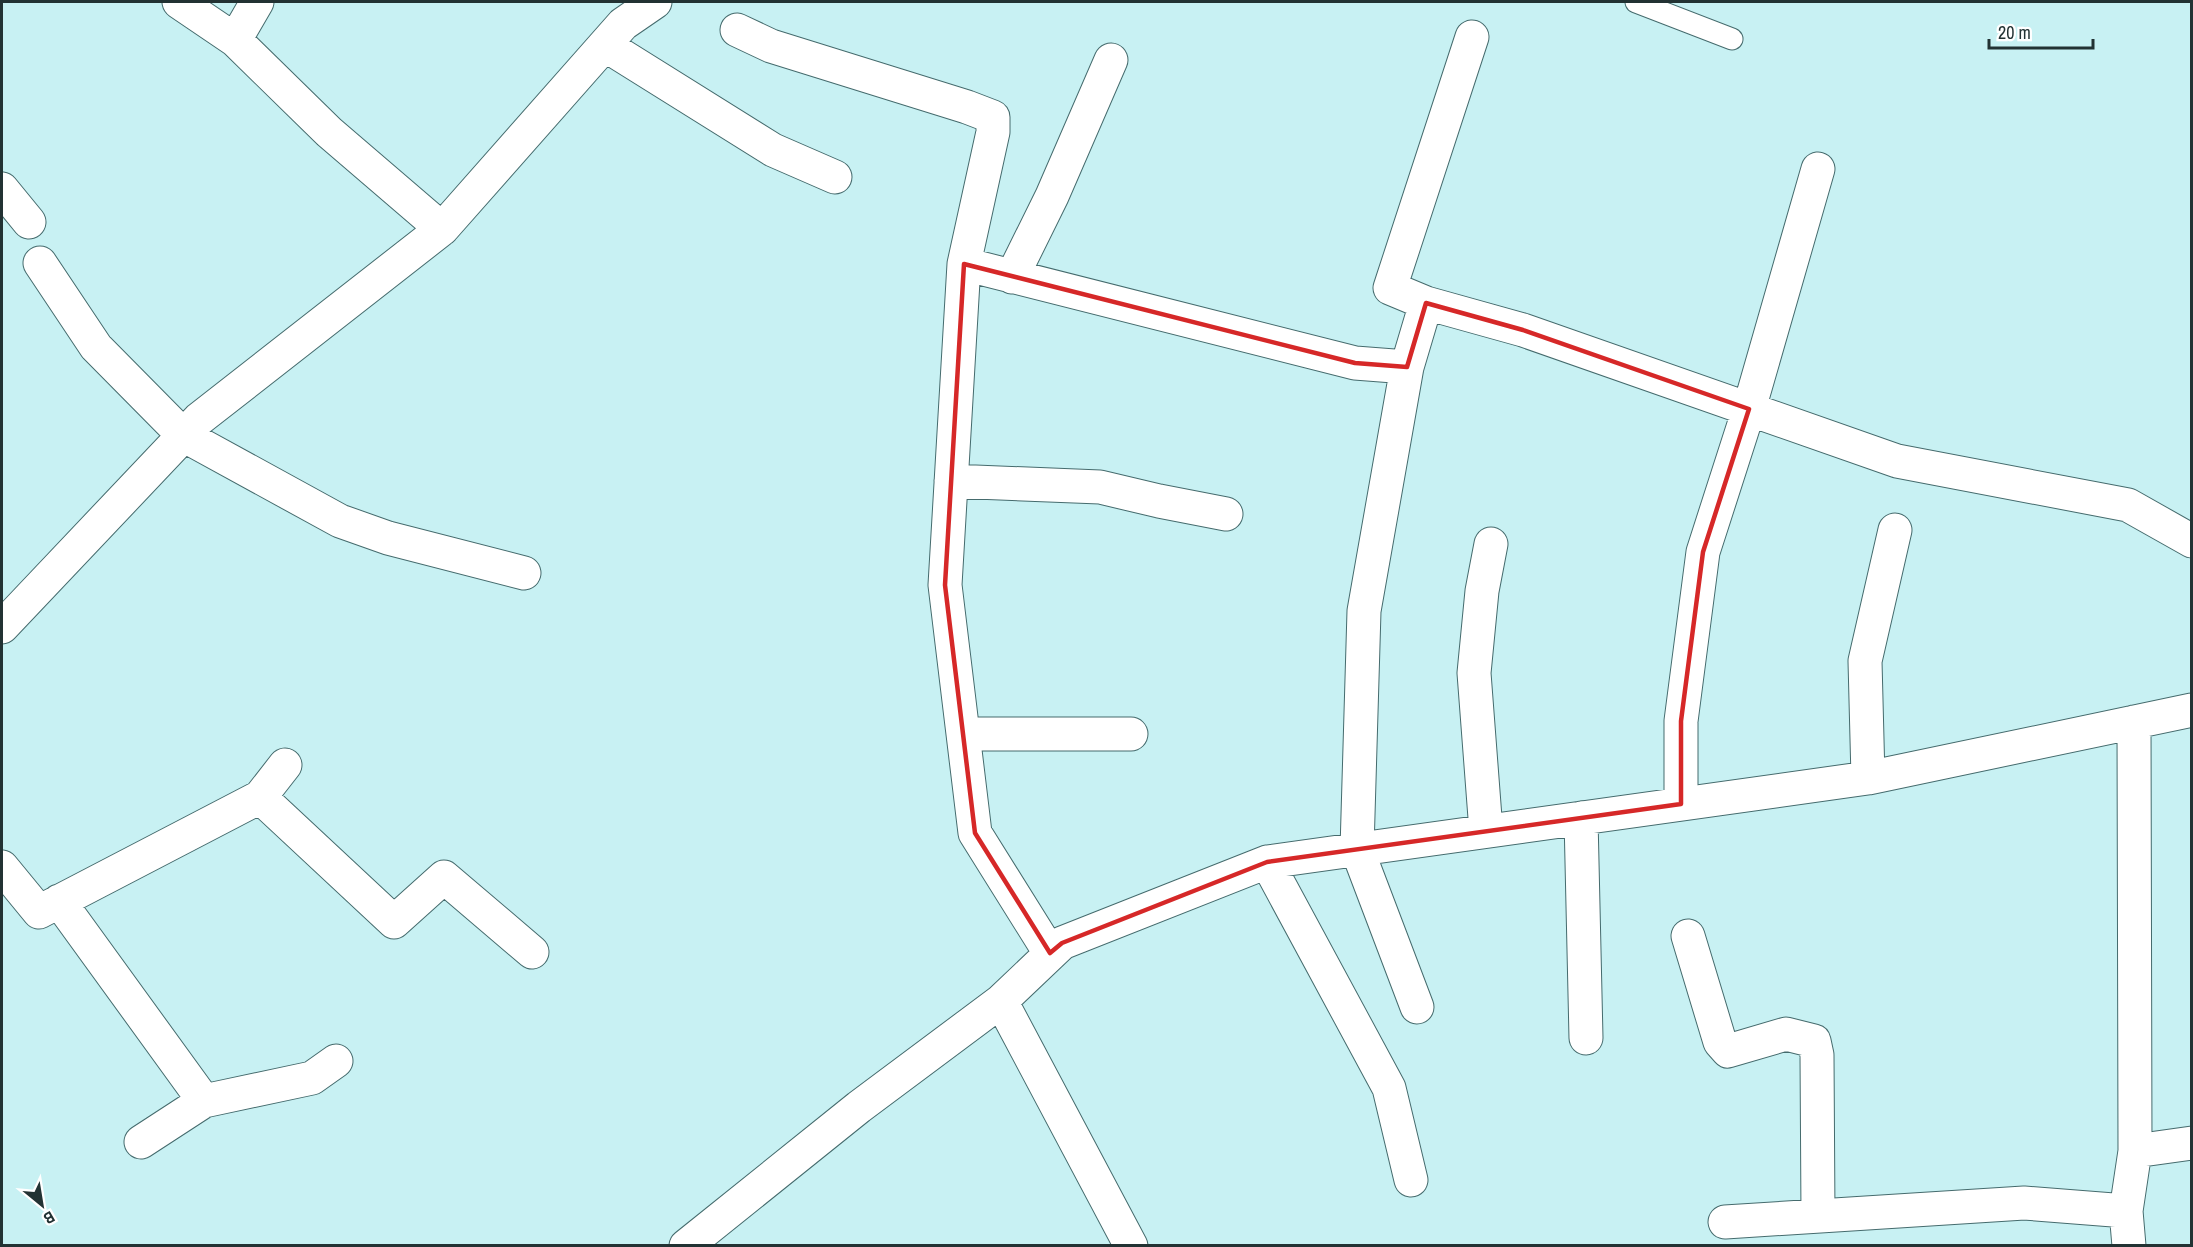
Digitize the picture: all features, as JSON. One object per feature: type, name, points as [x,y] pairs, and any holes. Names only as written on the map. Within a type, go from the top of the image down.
[{"type":"street","points":[[179,2],[235,40],[329,132],[442,229]]},
{"type":"street","points":[[235,40],[257,2]]},
{"type":"street","points":[[2,627],[199,419],[442,229],[623,24],[655,2]]},
{"type":"street","points":[[737,30],[771,46],[993,117],[993,132],[964,264],[945,585],[975,832],[1050,953]]},
{"type":"street","points":[[1472,37],[1390,288],[1426,303],[1523,330],[1897,461],[2128,505],[2192,541]]},
{"type":"street","points":[[605,45],[773,150],[835,177]]},
{"type":"street","points":[[1012,277],[1052,196],[1111,60]]},
{"type":"street","points":[[1681,804],[1681,721],[1703,552],[1749,409],[1818,169]]},
{"type":"street","points":[[2,189],[29,222]]},
{"type":"street","points":[[40,263],[96,347],[183,435],[340,521],[388,538],[524,573]]},
{"type":"street","points":[[964,264],[1355,363],[1407,367]]},
{"type":"street","points":[[1417,1007],[1356,849],[1364,611],[1407,367],[1426,303]]},
{"type":"street","points":[[951,480],[1100,487],[1226,514]]},
{"type":"street","points":[[1868,778],[1865,660],[1895,530]]},
{"type":"street","points":[[1486,831],[1474,673],[1482,591],[1491,544]]},
{"type":"street","points":[[686,1245],[859,1107],[1001,1000],[1062,943],[1267,862],[1868,778],[2192,710]]},
{"type":"street","points":[[2129,1245],[2126,1211],[2135,1151],[2134,722]]},
{"type":"street","points":[[963,734],[1131,734]]},
{"type":"street","points":[[2,867],[39,912],[260,797],[285,765]]},
{"type":"street","points":[[260,797],[394,922],[444,877],[532,952]]},
{"type":"street","points":[[1581,818],[1586,1038]]},
{"type":"street","points":[[1267,862],[1389,1088],[1411,1180]]},
{"type":"street","points":[[59,901],[204,1101]]},
{"type":"street","points":[[1688,936],[1720,1042],[1728,1051],[1786,1034],[1814,1041],[1817,1055],[1818,1216]]},
{"type":"street","points":[[1001,1000],[1131,1245]]},
{"type":"street","points":[[141,1142],[204,1101],[312,1078],[336,1060]]},
{"type":"street","points":[[2135,1151],[2192,1143]]},
{"type":"street","points":[[1725,1222],[2024,1203],[2126,1211]]},
{"type":"lane","points":[[1636,2],[1732,39]]},
{"type":"highlighted area","points":[[964,264],[1355,363],[1407,367],[1426,303],[1523,330],[1749,409],[1703,552],[1681,721],[1681,804],[1267,862],[1062,943],[1050,953],[975,833],[945,585]]}]
